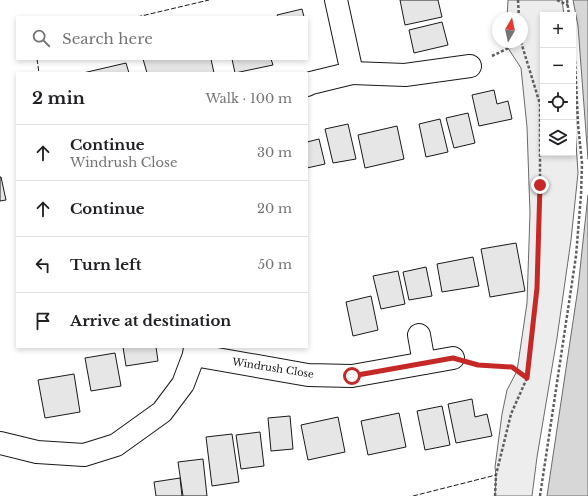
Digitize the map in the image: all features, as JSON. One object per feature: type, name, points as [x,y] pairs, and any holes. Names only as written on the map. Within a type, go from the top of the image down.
[{"type":"street","points":[[336,0],[352,73]]},
{"type":"street","points":[[308,84],[352,73],[405,75],[470,66]]},
{"type":"street","points":[[419,335],[424,363]]},
{"type":"street","points":[[0,443],[37,452],[84,454],[116,445],[162,412],[182,384],[195,351]]},
{"type":"street","name":"Windrush Close","points":[[195,351],[308,375],[352,376],[453,358]]},
{"type":"path","points":[[518,0],[519,12]]},
{"type":"path","points":[[558,0],[568,5]]},
{"type":"path","points":[[567,0],[569,12]]},
{"type":"path","points":[[470,66],[508,48]]},
{"type":"path","points":[[495,496],[496,475],[511,414],[527,378],[537,288],[540,185],[540,104],[523,48]]},
{"type":"path","points":[[540,496],[576,256],[581,195],[582,163],[578,124],[576,61],[574,48]]},
{"type":"path","points":[[453,358],[478,365],[512,367],[527,378]]},
{"type":"shaded area","points":[[508,0],[562,0],[564,12],[540,12],[540,156],[576,156],[576,143],[578,173],[571,240],[532,496],[495,496],[495,467],[502,414],[507,390],[517,371],[527,303],[530,213],[527,127],[521,68],[508,48],[528,48],[528,12],[507,12]]},
{"type":"shaded area","points":[[573,0],[588,0],[588,159],[578,26]]},
{"type":"shaded area","points":[[588,195],[588,496],[547,496],[578,288]]},
{"type":"building","points":[[400,0],[438,0],[442,17],[405,25]]},
{"type":"building","points":[[302,9],[304,16],[278,16]]},
{"type":"building","points":[[442,22],[448,45],[414,53],[409,30]]},
{"type":"building","points":[[143,60],[211,60],[214,72],[147,72]]},
{"type":"building","points":[[232,60],[271,60],[273,65],[240,72],[235,72]]},
{"type":"building","points":[[126,63],[129,72],[87,72]]},
{"type":"building","points":[[494,90],[497,104],[508,101],[512,119],[479,126],[472,95]]},
{"type":"building","points":[[468,113],[475,143],[454,148],[446,118]]},
{"type":"building","points":[[440,119],[448,152],[426,157],[419,124]]},
{"type":"building","points":[[348,124],[356,159],[333,163],[325,129]]},
{"type":"building","points":[[397,126],[404,159],[365,168],[358,135]]},
{"type":"building","points":[[319,139],[325,164],[308,168],[308,142]]},
{"type":"building","points":[[0,177],[6,200],[0,201]]},
{"type":"building","points":[[516,243],[525,291],[490,297],[481,249]]},
{"type":"building","points":[[473,257],[479,286],[442,292],[437,264]]},
{"type":"building","points":[[426,267],[432,296],[409,300],[403,272]]},
{"type":"building","points":[[398,271],[405,304],[381,309],[373,276]]},
{"type":"building","points":[[371,296],[378,330],[353,336],[346,302]]},
{"type":"building","points":[[123,348],[156,348],[158,361],[126,366]]},
{"type":"building","points":[[115,353],[121,386],[91,391],[85,358]]},
{"type":"building","points":[[74,374],[80,412],[45,418],[38,380]]},
{"type":"building","points":[[472,399],[475,417],[487,414],[492,436],[456,443],[448,404]]},
{"type":"building","points":[[442,406],[450,445],[425,450],[417,411]]},
{"type":"building","points":[[399,413],[406,447],[368,455],[361,421]]},
{"type":"building","points":[[290,416],[293,449],[271,451],[268,418]]},
{"type":"building","points":[[338,417],[345,452],[308,460],[301,425]]},
{"type":"building","points":[[260,432],[264,466],[241,469],[236,435]]},
{"type":"building","points":[[232,434],[239,482],[212,486],[206,437]]},
{"type":"building","points":[[203,459],[207,496],[183,496],[178,462]]},
{"type":"building","points":[[180,478],[182,496],[156,496],[154,482]]},
{"type":"fence","points":[[141,16],[209,0]]},
{"type":"fence","points":[[37,60],[39,72]]},
{"type":"fence","points":[[413,496],[496,475]]},
{"type":"route","points":[[352,376],[453,358],[478,365],[512,367],[527,378],[537,288],[540,185]]}]
